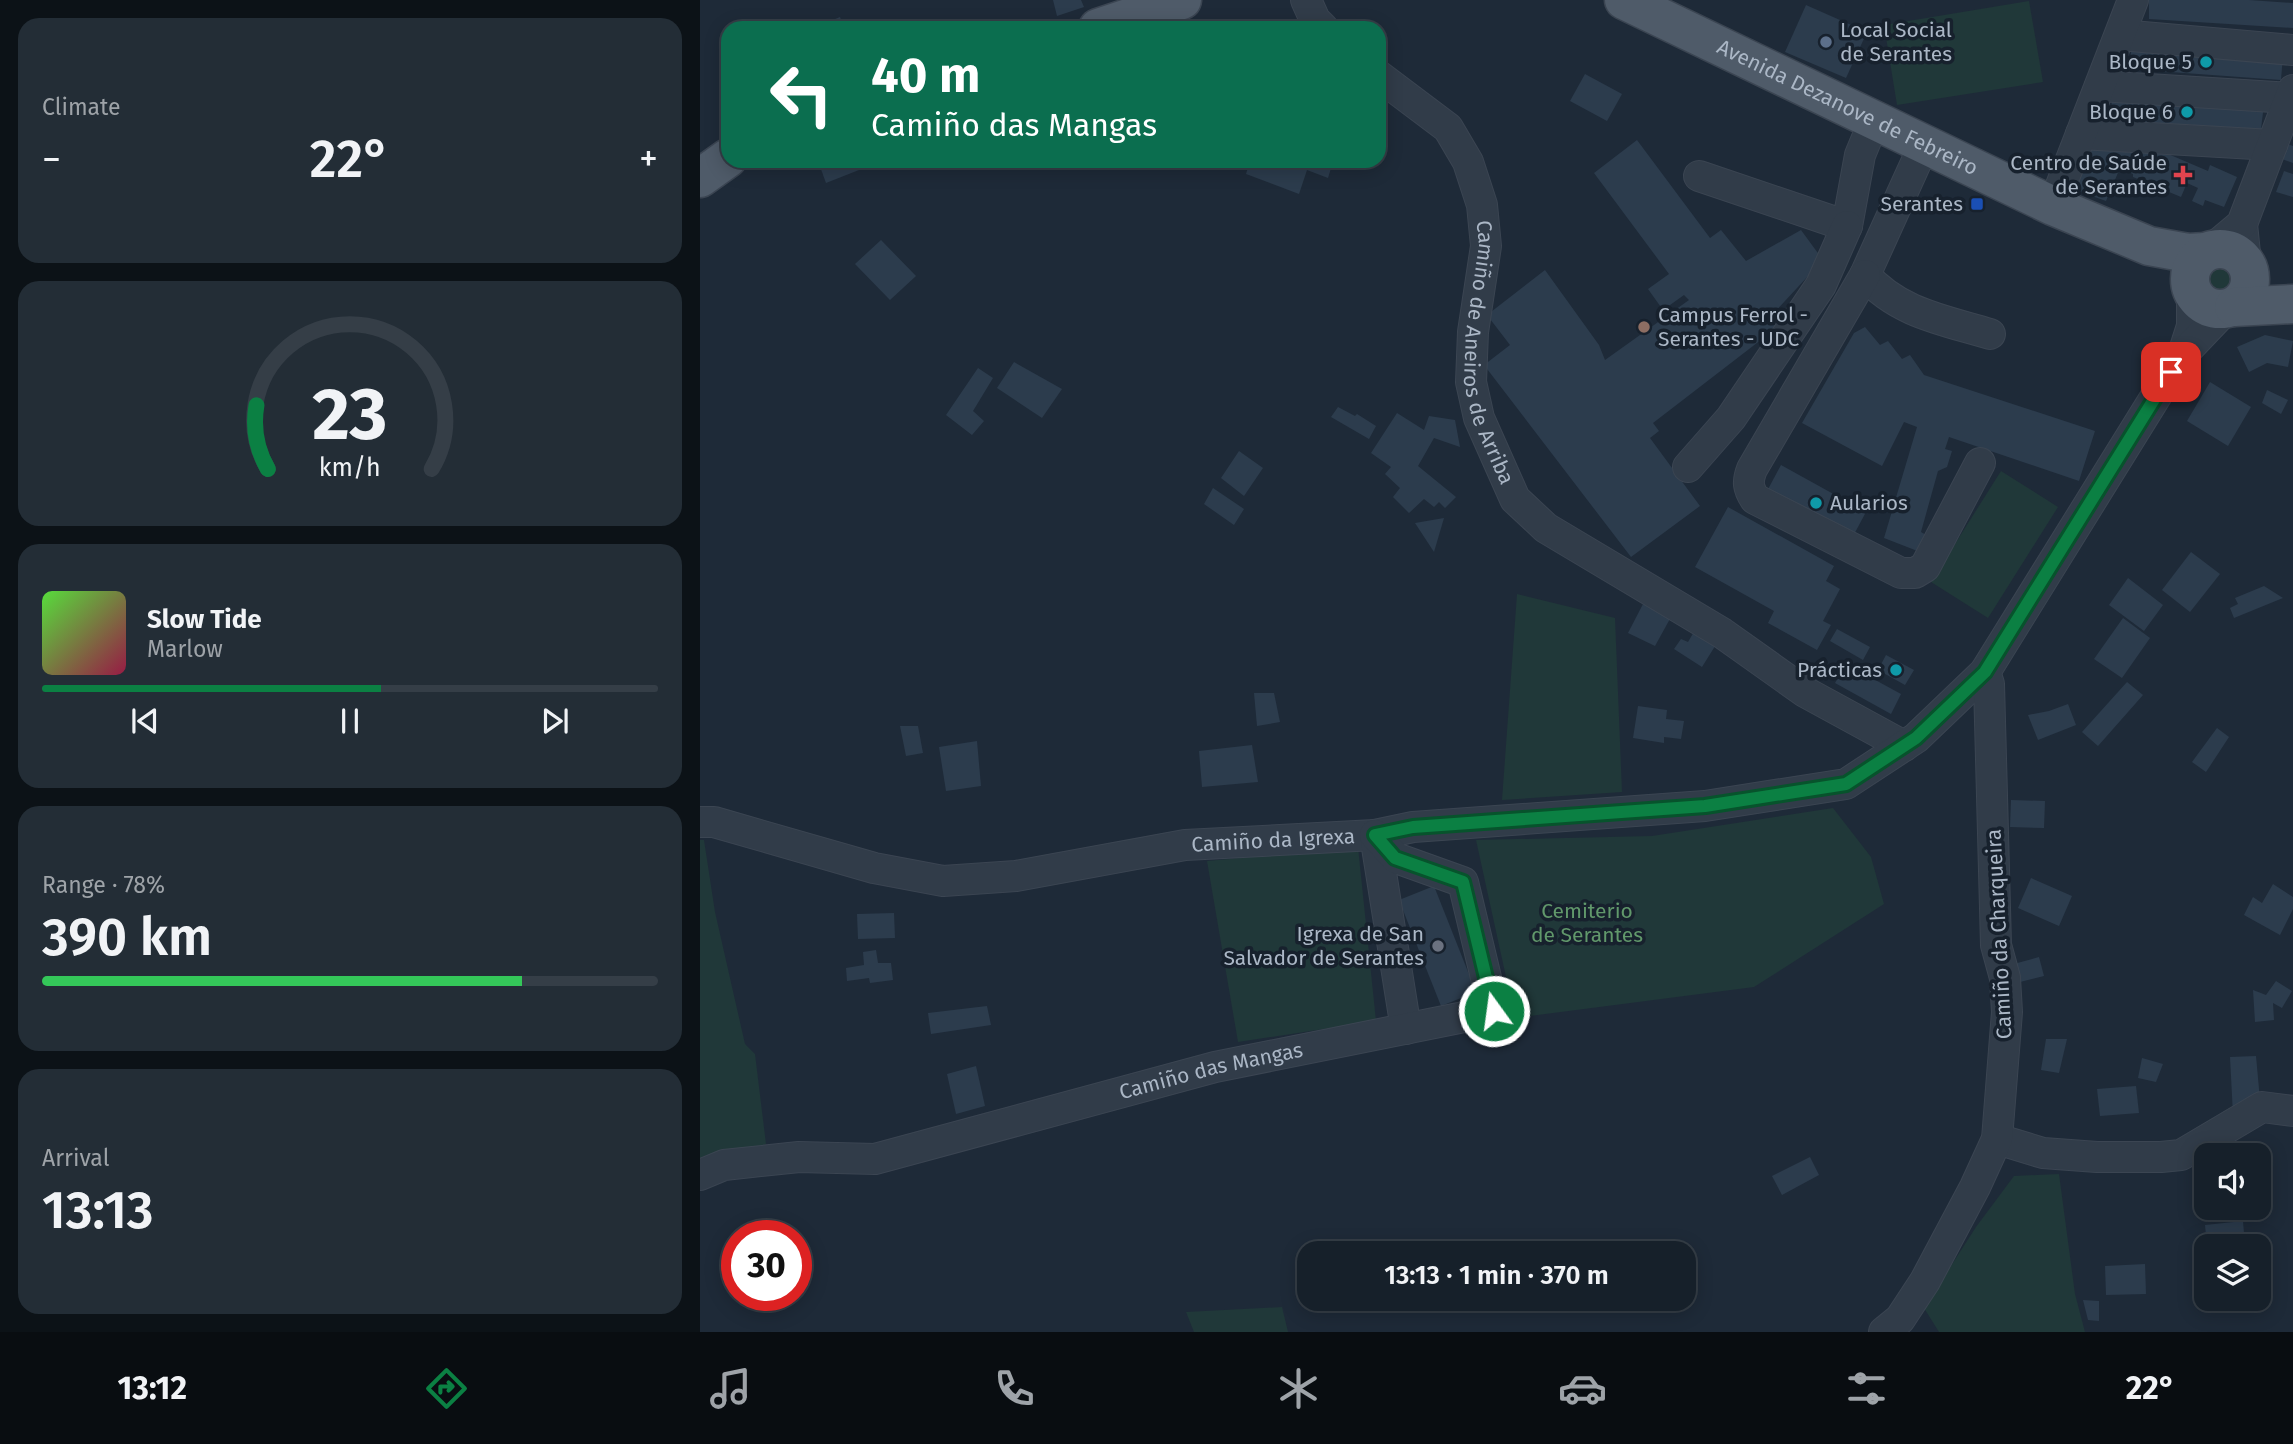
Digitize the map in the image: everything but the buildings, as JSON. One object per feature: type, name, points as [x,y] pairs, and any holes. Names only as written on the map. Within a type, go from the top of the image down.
[{"type":"main road","points":[[1112,21],[1139,8],[1182,0]]},
{"type":"main road","name":"Avenida Dezanove de Febreiro","points":[[1625,0],[2053,206],[2148,246],[2188,253],[2200,270]]},
{"type":"main road","points":[[700,178],[721,163]]},
{"type":"main road","points":[[2231,251],[2293,303],[2215,310],[2205,306],[2200,270],[2231,251]]},
{"type":"main road","points":[[2230,308],[2248,292],[2248,267]]},
{"type":"street","points":[[2053,206],[2100,86],[2125,12],[2293,50]]},
{"type":"street","name":"Camiño de Aneiros de Arriba","points":[[1386,81],[1448,128],[1468,162],[1482,205],[1486,246],[1473,332],[1471,383],[1479,418],[1515,499],[1546,528],[1722,633],[1805,692],[1903,746]]},
{"type":"street","points":[[2100,86],[2291,94],[2242,224],[2200,270],[2192,326],[2183,354]]},
{"type":"street","points":[[1688,467],[1731,418],[1821,285],[1847,226],[1860,155],[1874,121]]},
{"type":"street","points":[[2081,134],[2272,145]]},
{"type":"street","points":[[1924,145],[1865,275],[1752,469],[1748,481],[1749,489],[1755,499],[1901,573],[1915,573],[1925,568],[1980,463]]},
{"type":"street","points":[[1699,176],[1847,226]]},
{"type":"street","points":[[2242,224],[2248,267]]},
{"type":"street","points":[[1865,275],[1877,289],[1908,309],[1990,334]]},
{"type":"street","points":[[2183,354],[2230,308]]},
{"type":"street","name":"Camiño da Igrexa","points":[[700,822],[714,822],[874,868],[943,881],[1016,876],[1185,845],[1375,835],[1413,827],[1705,806],[1846,784],[1916,738],[1985,672],[2183,354]]},
{"type":"street","name":"Camiño da Charqueira","points":[[1884,1332],[1900,1319],[1925,1281],[1997,1139],[2007,1012],[2005,978],[1996,945],[1989,684],[1985,672]]},
{"type":"street","points":[[1375,835],[1406,1029]]},
{"type":"street","name":"Camiño das Mangas","points":[[700,1175],[724,1165],[799,1157],[875,1159],[1214,1067],[1494,1011],[1463,882],[1395,858],[1375,835]]},
{"type":"street","points":[[1997,1139],[2043,1153],[2097,1157],[2161,1157],[2181,1155],[2262,1107],[2293,1111]]},
{"type":"green space","points":[[2029,1],[2043,82],[1897,105],[1884,25]]},
{"type":"green space","points":[[2220,265],[2231,269],[2235,280],[2231,291],[2220,295],[2209,291],[2205,280],[2209,269]]},
{"type":"green space","points":[[2001,471],[2058,507],[1988,618],[1931,582]]},
{"type":"green space","points":[[1517,594],[1615,618],[1622,792],[1502,800]]},
{"type":"green space","name":"Cemiterio de Serantes","points":[[1833,808],[1871,857],[1884,904],[1754,987],[1515,1018],[1476,840],[1652,836]]},
{"type":"green space","points":[[700,840],[704,840],[715,912],[745,1044],[755,1054],[766,1144],[700,1167]]},
{"type":"green space","points":[[1358,847],[1376,1021],[1238,1042],[1207,861]]},
{"type":"green space","points":[[2059,1174],[2075,1294],[2085,1332],[1939,1332],[1924,1308],[1976,1227],[2014,1176]]},
{"type":"green space","points":[[1282,1307],[1288,1332],[1194,1332],[1186,1312]]},
{"type":"place","name":"Local Social de Serantes","points":[[1826,42]]},
{"type":"place","name":"Bloque 5","points":[[2206,62]]},
{"type":"place","name":"Bloque 6","points":[[2187,112]]},
{"type":"place","name":"Centro de Saúde de Serantes","points":[[2183,175]]},
{"type":"place","name":"Serantes","points":[[1977,204]]},
{"type":"place","name":"Campus Ferrol - Serantes - UDC","points":[[1644,327]]},
{"type":"place","name":"Aularios","points":[[1816,503]]},
{"type":"place","name":"Prácticas","points":[[1896,670]]},
{"type":"place","name":"Igrexa de San Salvador de Serantes","points":[[1438,946]]},
{"type":"route","points":[[1494,1011],[1463,882],[1395,858],[1375,835],[1413,827],[1705,806],[1846,784],[1916,738],[1985,672],[2171,372]]}]
